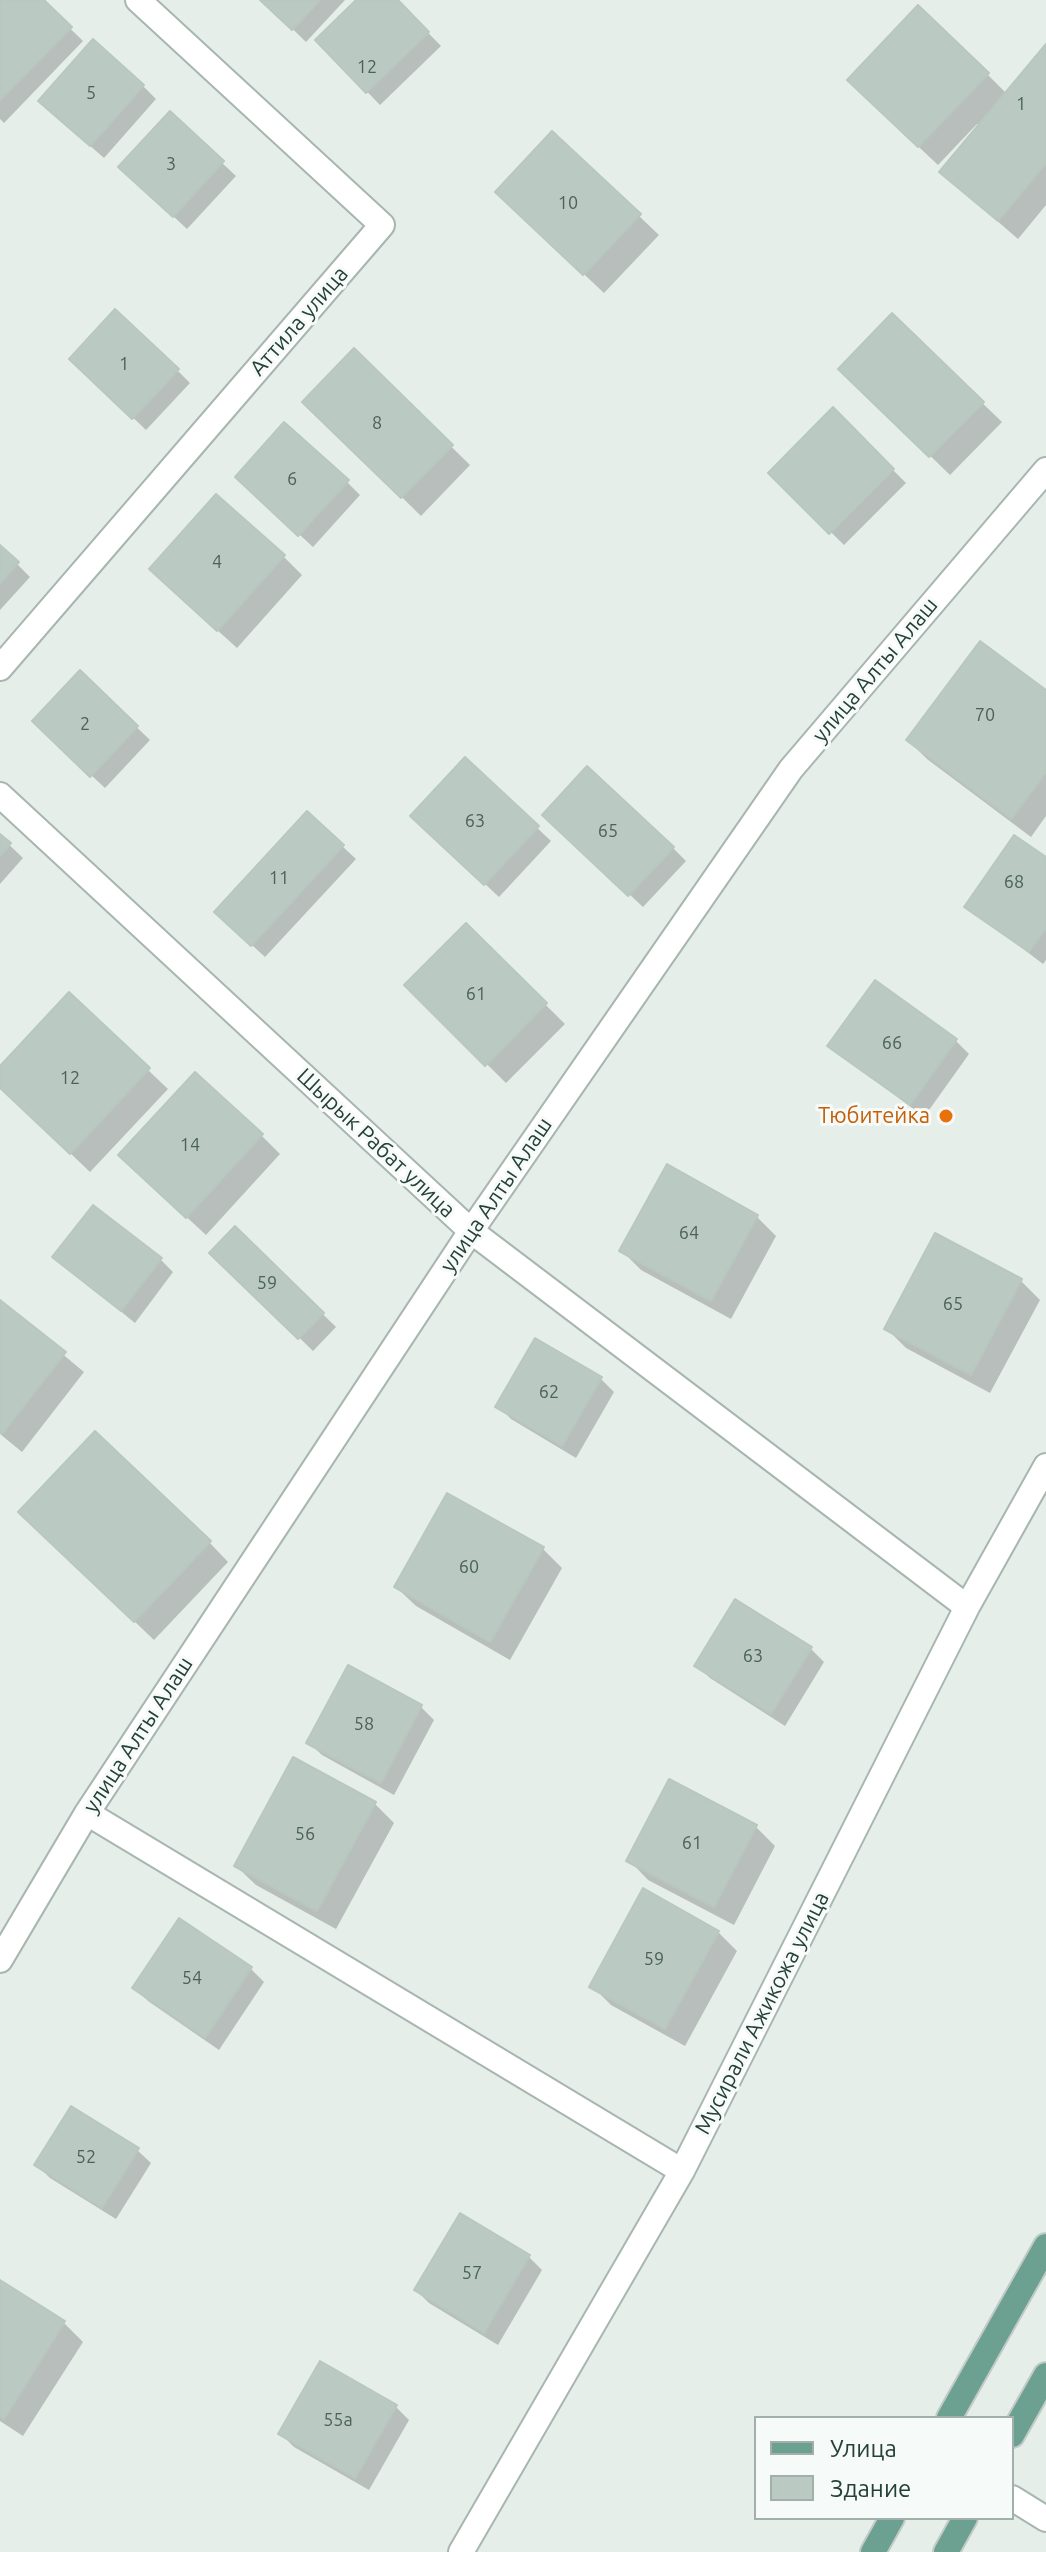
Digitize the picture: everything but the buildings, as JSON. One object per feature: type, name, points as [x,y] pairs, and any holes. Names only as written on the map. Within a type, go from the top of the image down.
[{"type":"main road","points":[[950,2416],[1046,2246]]},
{"type":"main road","points":[[1014,2431],[1046,2375]]},
{"type":"main road","points":[[873,2552],[891,2520]]},
{"type":"main road","points":[[946,2552],[964,2520]]},
{"type":"street","name":"Аттила улица","points":[[0,668],[382,225],[138,0]]},
{"type":"street","name":"улица Алты Алаш","points":[[0,1960],[87,1813],[471,1231],[791,769],[1046,470]]},
{"type":"street","name":"Шырык Рабат улица","points":[[0,795],[471,1231],[967,1607]]},
{"type":"street","name":"Мусирали Ажикожа улица","points":[[461,2552],[682,2171],[967,1607],[1046,1466]]},
{"type":"street","points":[[87,1813],[682,2171]]},
{"type":"street","points":[[1014,2499],[1046,2519]]},
{"type":"place","name":"Тюбитейка","points":[[946,1116]]}]
